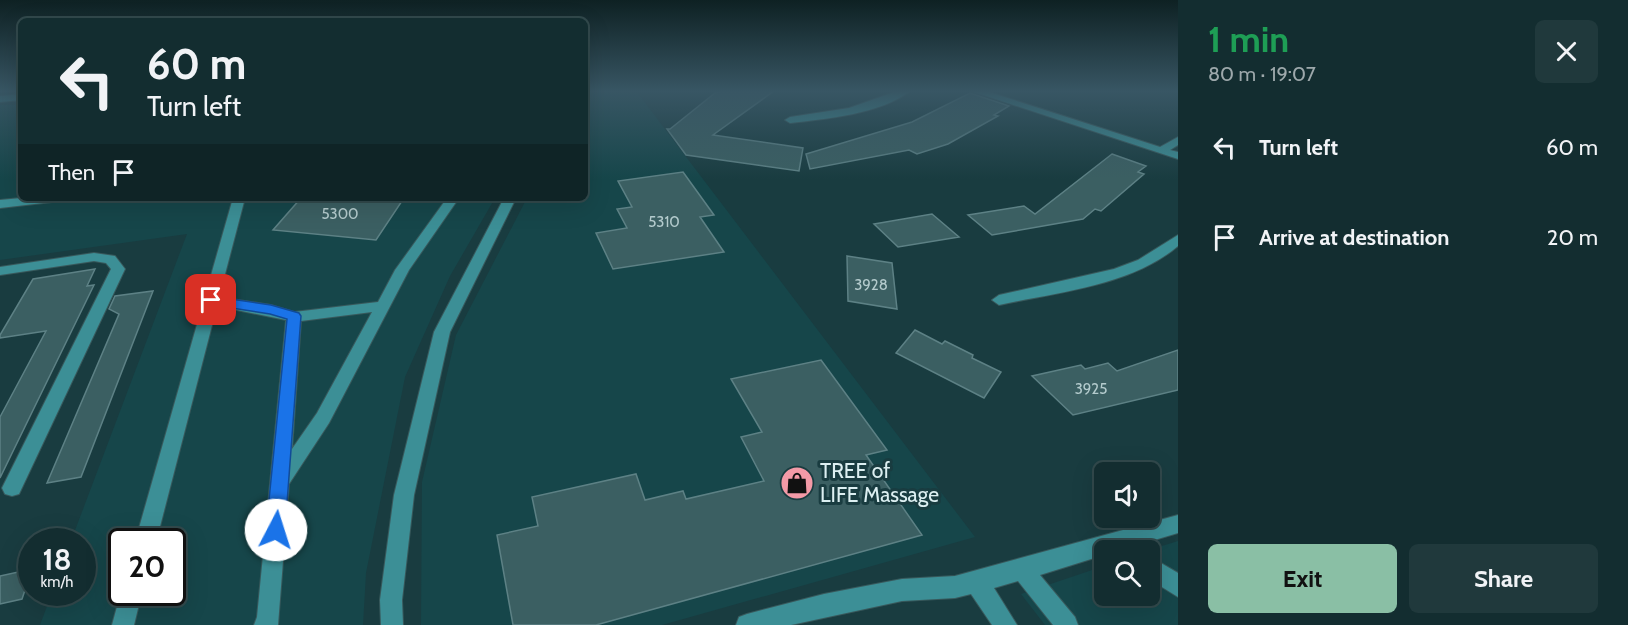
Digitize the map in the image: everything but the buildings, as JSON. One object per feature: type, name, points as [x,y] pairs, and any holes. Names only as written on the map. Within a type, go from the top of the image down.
[{"type":"street","points":[[1065,120],[1178,156]]},
{"type":"street","points":[[1160,151],[1178,140]]},
{"type":"street","points":[[0,204],[26,201]]},
{"type":"street","points":[[149,528],[238,201]]},
{"type":"street","points":[[279,484],[323,418],[402,270],[451,201]]},
{"type":"street","points":[[392,625],[391,600],[404,495],[442,332],[508,201]]},
{"type":"street","points":[[999,300],[1108,275],[1144,262],[1171,247],[1178,239]]},
{"type":"street","points":[[0,271],[94,257],[110,259],[118,269],[12,488]]},
{"type":"street","points":[[211,300],[271,309],[294,316],[383,306]]},
{"type":"street","points":[[266,625],[294,316]]},
{"type":"street","points":[[1136,540],[1178,524]]},
{"type":"street","points":[[747,625],[824,605],[902,590],[956,587],[1094,553]]},
{"type":"street","points":[[1023,570],[1067,625]]},
{"type":"street","points":[[1160,574],[1178,586]]},
{"type":"street","points":[[975,582],[1006,625]]},
{"type":"street","points":[[123,625],[128,606]]},
{"type":"shaded area","points":[[0,120],[18,120],[18,201],[493,201],[450,276],[405,377],[366,573],[363,625],[40,625],[47,606],[96,606],[96,528],[76,528],[187,234],[0,260]]},
{"type":"shaded area","points":[[588,120],[658,120],[975,537],[662,625],[421,625],[422,482],[456,335],[525,201],[588,201]]},
{"type":"shaded area","points":[[1178,541],[1178,625],[1045,625],[1021,594],[1094,569],[1094,606],[1160,606],[1160,547]]},
{"type":"place","name":"TREE of LIFE Massage","points":[[797,483]]},
{"type":"route","points":[[211,300],[271,309],[294,316],[276,530]]}]
